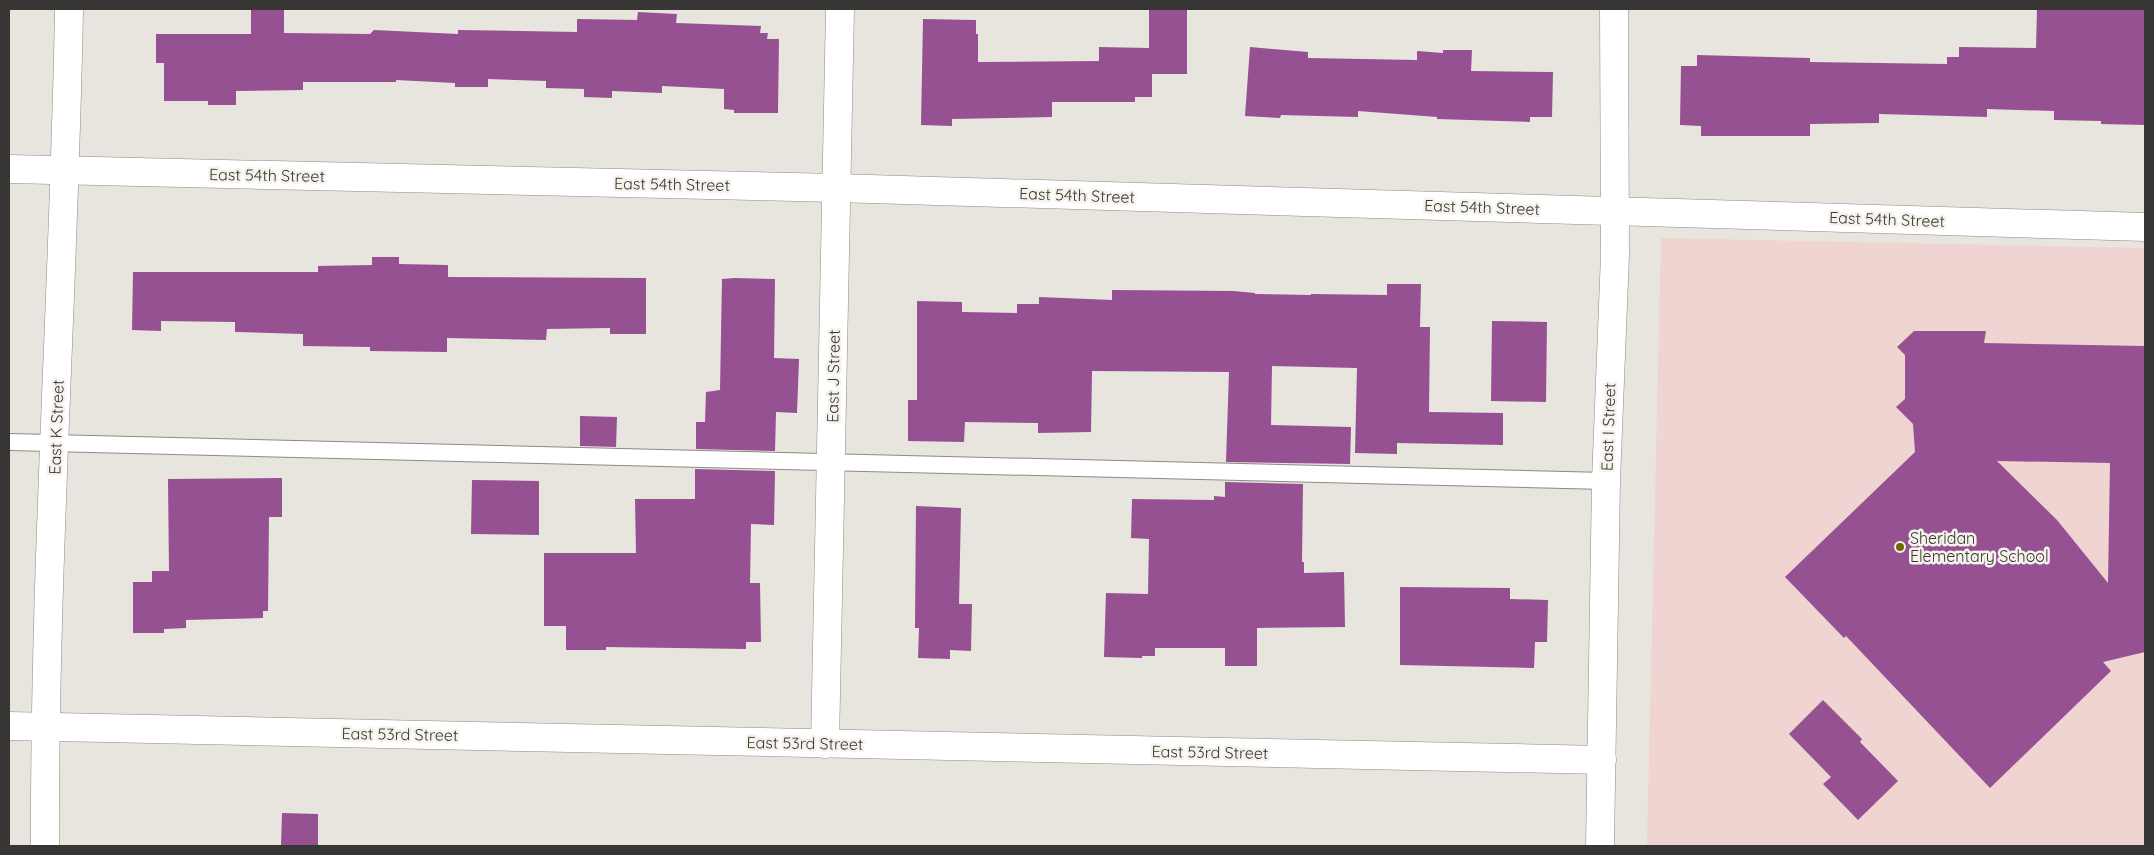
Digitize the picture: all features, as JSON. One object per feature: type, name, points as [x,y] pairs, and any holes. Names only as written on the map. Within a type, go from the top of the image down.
[{"type":"street","name":"East K Street","points":[[45,846],[45,726],[66,170],[69,9]]},
{"type":"street","name":"East J Street","points":[[825,744],[840,9]]},
{"type":"street","name":"East I Street","points":[[1600,846],[1606,480],[1615,255],[1614,9]]},
{"type":"street","name":"East 54th Street","points":[[9,169],[837,188],[2145,227]]},
{"type":"street","name":"East 53rd Street","points":[[9,726],[1602,760]]},
{"type":"lane","points":[[9,442],[1606,480]]},
{"type":"shaded area","name":"Sheridan Elementary School","points":[[1661,238],[2145,248],[2145,846],[1647,846]]},
{"type":"building","points":[[251,9],[284,9],[284,33],[370,34],[374,30],[458,34],[458,30],[577,32],[577,19],[637,20],[638,12],[677,14],[676,23],[761,26],[760,33],[768,33],[767,39],[779,39],[778,113],[734,113],[734,110],[724,109],[724,89],[662,86],[662,93],[612,91],[612,98],[584,97],[584,89],[546,88],[546,81],[488,79],[488,87],[455,87],[455,83],[396,80],[396,82],[303,82],[303,90],[236,91],[236,105],[208,105],[208,101],[164,101],[164,63],[156,63],[156,34],[251,34]]},
{"type":"building","points":[[1149,9],[1187,9],[1187,74],[1152,74],[1152,97],[1135,97],[1135,102],[1052,102],[1052,117],[952,119],[952,126],[921,125],[923,19],[976,20],[978,62],[1099,61],[1099,47],[1149,48]]},
{"type":"building","points":[[2037,9],[2145,9],[2145,125],[2101,124],[2101,121],[2054,120],[2054,111],[1987,109],[1987,117],[1879,114],[1879,123],[1810,124],[1810,136],[1701,136],[1701,126],[1680,125],[1681,66],[1697,66],[1697,55],[1810,58],[1810,62],[1947,64],[1947,57],[1959,57],[1959,47],[2036,48]]},
{"type":"building","points":[[1250,47],[1308,52],[1308,58],[1417,60],[1417,51],[1443,53],[1443,50],[1472,50],[1471,71],[1553,72],[1552,117],[1530,117],[1530,122],[1437,119],[1437,117],[1358,111],[1358,117],[1281,115],[1280,118],[1245,116]]},
{"type":"building","points":[[372,257],[399,257],[399,264],[448,265],[448,277],[646,278],[646,334],[610,334],[610,328],[547,329],[546,340],[447,338],[447,352],[370,351],[370,347],[303,346],[303,334],[235,332],[235,322],[161,321],[161,331],[132,330],[133,272],[318,272],[318,266],[372,265]]},
{"type":"building","points":[[722,279],[775,279],[774,358],[799,359],[797,413],[776,412],[775,451],[696,449],[696,422],[705,422],[706,392],[720,390]]},
{"type":"building","points":[[1387,284],[1421,284],[1420,327],[1430,327],[1429,412],[1503,413],[1503,445],[1397,443],[1397,454],[1355,453],[1357,368],[1272,366],[1271,425],[1351,427],[1350,464],[1226,462],[1229,372],[1092,371],[1091,432],[1038,433],[1038,423],[965,422],[964,442],[908,441],[908,400],[917,400],[917,301],[962,302],[962,312],[1017,313],[1017,304],[1039,304],[1039,297],[1112,300],[1112,290],[1387,295]]},
{"type":"building","points":[[1492,321],[1547,322],[1546,402],[1491,401]]},
{"type":"building","points":[[1914,331],[1986,331],[1984,343],[2145,346],[2145,652],[2103,662],[2111,671],[1990,788],[1846,636],[1844,638],[1785,577],[1915,452],[1913,424],[1896,407],[1905,399],[1905,355],[1897,347]],"holes":[[[1997,461],[2110,463],[2108,583],[2057,520]]]},
{"type":"building","points":[[580,416],[617,417],[616,447],[580,446]]},
{"type":"building","points":[[695,469],[775,471],[774,525],[751,524],[750,583],[760,583],[761,642],[746,642],[746,649],[606,647],[606,650],[566,650],[566,626],[544,626],[544,553],[636,553],[635,499],[695,499]]},
{"type":"building","points":[[282,478],[282,517],[269,517],[268,611],[263,611],[263,618],[186,620],[186,628],[164,629],[164,633],[133,633],[133,582],[152,582],[152,571],[169,571],[168,479]]},
{"type":"building","points":[[472,480],[539,481],[539,535],[471,534]]},
{"type":"building","points":[[1225,482],[1303,484],[1302,562],[1304,562],[1304,573],[1344,572],[1345,627],[1257,628],[1257,666],[1225,666],[1225,648],[1155,648],[1155,656],[1142,656],[1142,658],[1104,657],[1106,593],[1148,594],[1149,539],[1131,538],[1132,499],[1214,500],[1214,496],[1225,497]]},
{"type":"building","points":[[916,506],[961,508],[959,604],[972,604],[971,651],[950,650],[950,659],[918,658],[919,628],[915,628]]},
{"type":"building","points":[[1400,587],[1510,588],[1510,599],[1548,600],[1547,642],[1535,642],[1534,668],[1400,665]]},
{"type":"building","points":[[1823,700],[1862,739],[1860,742],[1898,781],[1858,820],[1823,784],[1831,777],[1789,734]]},
{"type":"building","points":[[282,813],[318,814],[318,846],[281,846]]},
{"type":"place","name":"Sheridan Elementary School","points":[[1900,547]]}]
